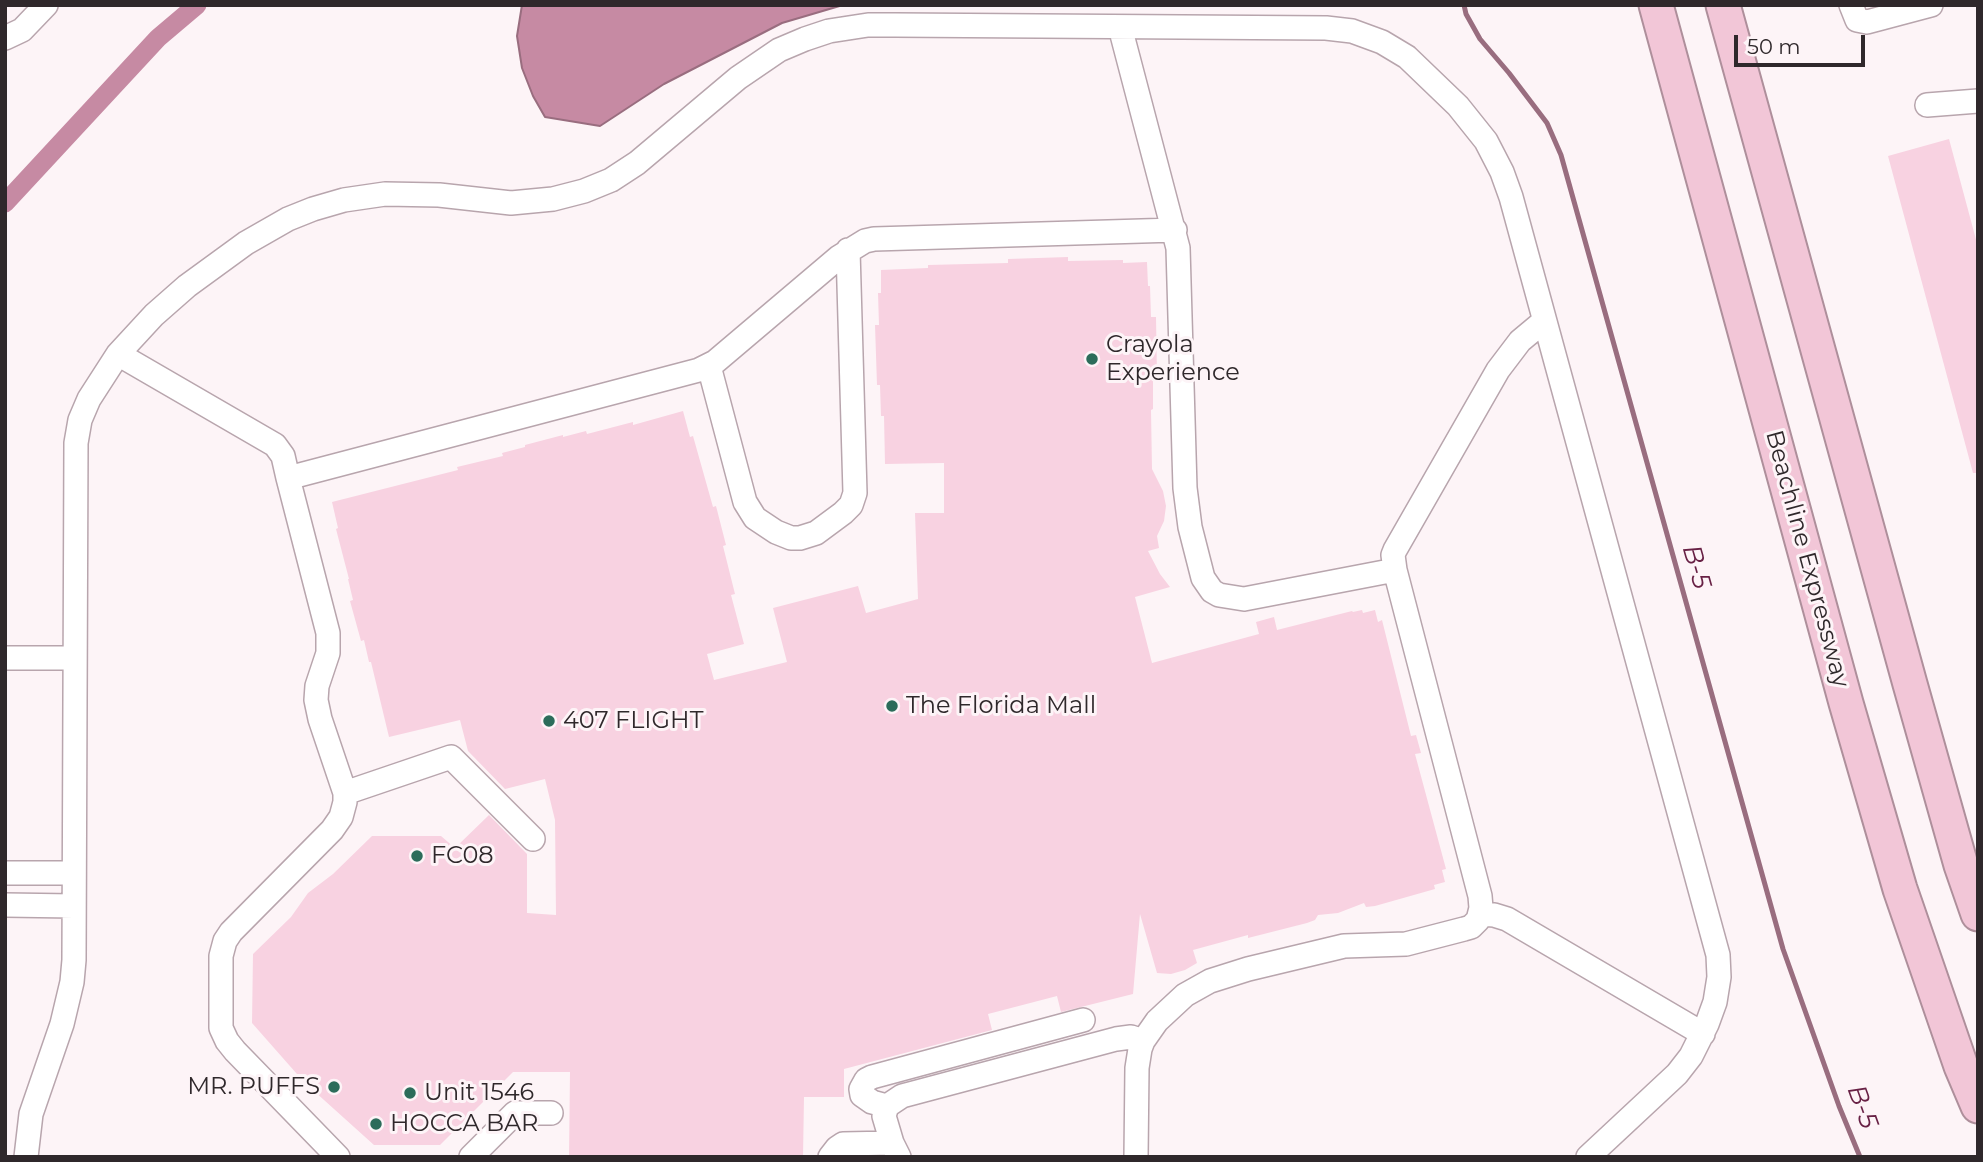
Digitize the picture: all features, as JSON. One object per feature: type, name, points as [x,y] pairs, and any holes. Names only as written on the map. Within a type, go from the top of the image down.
[{"type":"highway","name":"Beachline Expressway","points":[[1656,5],[1842,689],[1900,889],[1961,1066],[1978,1106]]},
{"type":"highway","points":[[1723,5],[1910,684],[1961,865],[1978,914]]},
{"type":"lane","points":[[5,38],[22,30],[46,5]]},
{"type":"lane","points":[[1851,5],[1857,20],[1867,22],[1931,5]]},
{"type":"lane","points":[[26,1157],[31,1114],[68,1003],[74,960],[75,443],[80,420],[89,399],[118,354],[154,315],[187,286],[246,243],[288,219],[334,203],[374,195],[425,194],[510,203],[553,199],[584,191],[611,180],[637,163],[759,62],[779,50],[817,34],[843,28],[881,25],[1333,28],[1362,34],[1399,51],[1469,117],[1486,141],[1511,197],[1715,939],[1719,965],[1718,990],[1712,1013],[1684,1066],[1588,1157]]},
{"type":"lane","points":[[1120,27],[1178,247],[1186,500],[1195,553],[1207,585],[1219,595],[1244,599],[1395,570]]},
{"type":"lane","points":[[1927,105],[1978,102]]},
{"type":"lane","points":[[288,478],[709,366],[859,243],[874,239],[1175,230]]},
{"type":"lane","points":[[709,366],[745,502],[755,518],[776,532],[791,538],[800,538],[816,533],[843,513],[853,499],[855,487],[848,250]]},
{"type":"lane","points":[[1136,1157],[1137,1068],[1143,1041],[1157,1021],[1197,988],[1220,977],[1344,946],[1395,946],[1476,924],[1480,914],[1479,896],[1393,555],[1498,370],[1520,341],[1544,321]]},
{"type":"lane","points":[[118,354],[275,445],[283,456],[328,633],[328,653],[316,693],[317,709],[345,793],[343,810],[332,830],[225,941],[221,956],[221,1028],[227,1041],[338,1157]]},
{"type":"lane","points":[[5,658],[75,658]]},
{"type":"lane","points":[[345,793],[451,757],[533,839]]},
{"type":"lane","points":[[5,873],[74,873]]},
{"type":"lane","points":[[5,905],[74,906]]},
{"type":"lane","points":[[1480,914],[1501,917],[1517,925],[1703,1034]]},
{"type":"lane","points":[[887,1106],[872,1102],[863,1095],[861,1090],[866,1080],[1083,1020]]},
{"type":"lane","points":[[1037,1032],[1044,1058]]},
{"type":"lane","points":[[830,1157],[837,1147],[843,1144],[896,1150],[884,1116],[887,1106],[902,1096],[1116,1038],[1131,1037],[1143,1041]]},
{"type":"lane","points":[[940,1058],[946,1083]]},
{"type":"lane","points":[[471,1157],[515,1114],[551,1113]]},
{"type":"shaded area","points":[[522,5],[843,5],[782,23],[664,84],[600,126],[545,117],[522,68],[517,36]]},
{"type":"building","points":[[1949,139],[1978,247],[1978,473],[1973,473],[1888,156]]},
{"type":"building","name":"The Florida Mall","points":[[1068,257],[1068,261],[1147,262],[1151,317],[1156,317],[1157,377],[1153,377],[1151,410],[1152,469],[1163,491],[1166,506],[1164,521],[1157,536],[1159,548],[1148,551],[1170,587],[1135,597],[1152,663],[1259,634],[1256,622],[1274,617],[1277,630],[1352,611],[1362,610],[1363,613],[1375,610],[1378,622],[1382,620],[1411,736],[1416,735],[1421,753],[1415,754],[1446,869],[1442,870],[1445,882],[1434,885],[1435,889],[1375,906],[1366,907],[1364,903],[1338,913],[1318,915],[1315,920],[1307,923],[1193,950],[1197,963],[1171,974],[1157,973],[1140,914],[1133,994],[1061,1012],[1057,996],[988,1014],[992,1030],[844,1069],[844,1097],[804,1097],[803,1157],[569,1157],[570,1072],[513,1072],[440,1145],[374,1145],[304,1082],[252,1023],[253,954],[291,917],[308,893],[333,874],[372,836],[441,836],[455,848],[489,815],[527,854],[527,913],[556,915],[555,820],[545,779],[505,789],[468,751],[460,720],[389,737],[371,662],[364,640],[361,641],[350,601],[353,600],[332,502],[458,470],[457,467],[503,456],[502,453],[563,435],[586,431],[587,434],[633,422],[633,425],[683,411],[713,507],[716,506],[735,594],[731,595],[744,644],[707,654],[714,680],[787,662],[773,608],[858,586],[866,613],[918,599],[915,513],[944,513],[944,463],[885,464],[884,416],[881,416],[880,385],[877,385],[875,325],[879,325],[878,293],[881,293],[881,270],[928,268],[928,265],[1008,263],[1008,259]]},
{"type":"waterway","points":[[5,203],[158,38],[197,5]]},
{"type":"waterway","name":"B-5","points":[[1464,5],[1480,39],[1547,123],[1561,155],[1783,949],[1860,1157]]},
{"type":"place","name":"Crayola Experience","points":[[1092,359]]},
{"type":"place","name":"The Florida Mall","points":[[892,706]]},
{"type":"place","name":"407 FLIGHT","points":[[549,721]]},
{"type":"place","name":"FC08","points":[[417,856]]},
{"type":"place","name":"MR. PUFFS","points":[[334,1087]]},
{"type":"place","name":"Unit 1546","points":[[410,1093]]},
{"type":"place","name":"HOCCA BAR","points":[[376,1124]]}]
